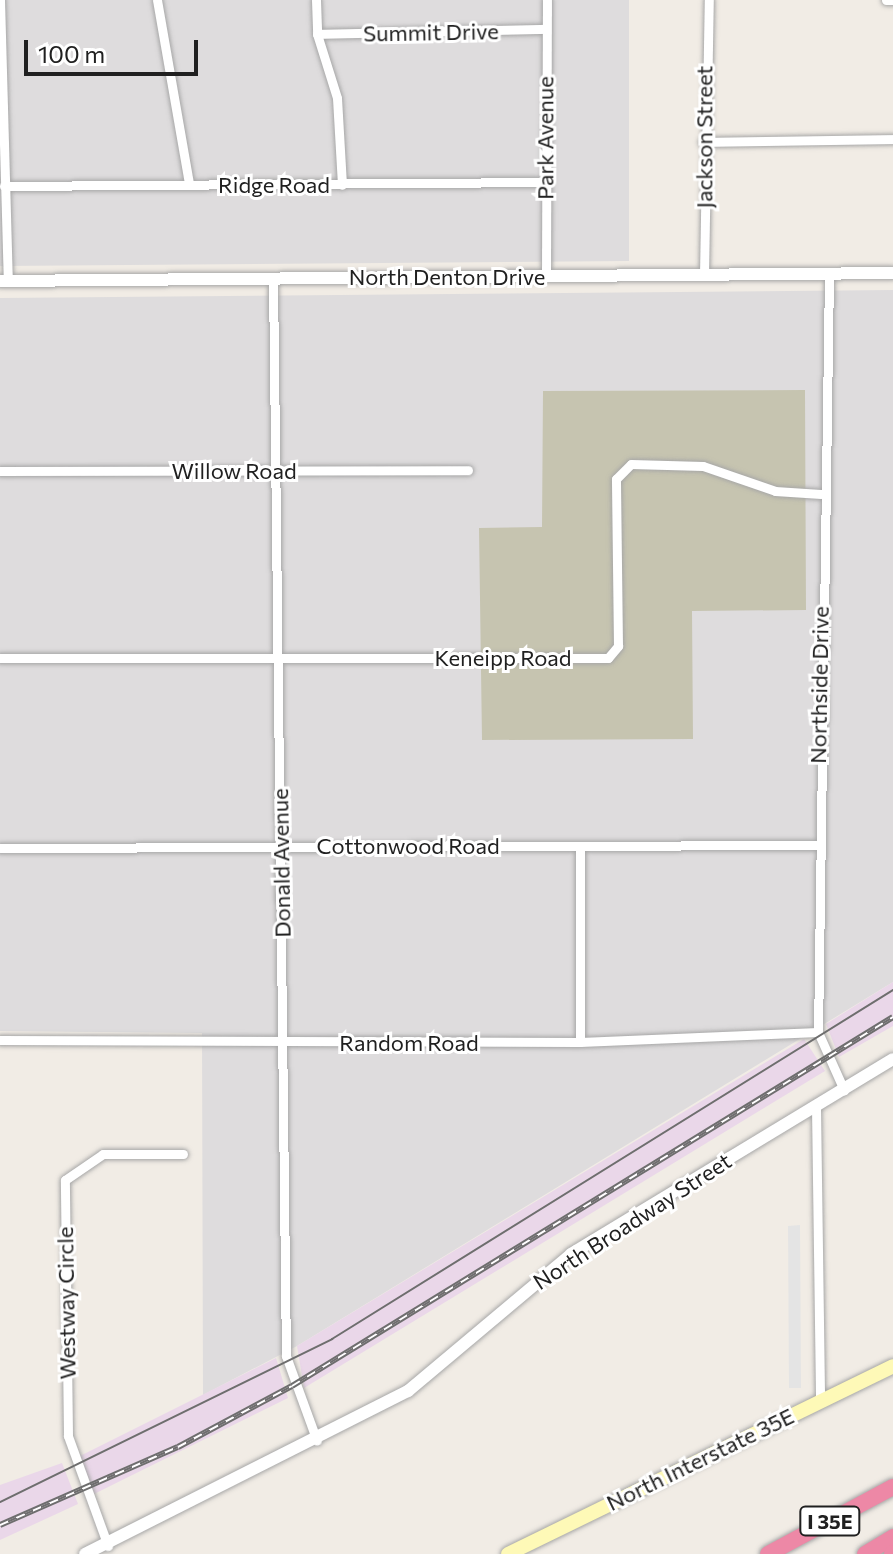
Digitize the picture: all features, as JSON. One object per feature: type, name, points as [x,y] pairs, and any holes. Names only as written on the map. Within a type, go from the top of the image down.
[{"type":"highway","name":"I 35E","points":[[768,1554],[893,1487]]},
{"type":"highway","points":[[865,1554],[893,1537]]},
{"type":"main road","name":"North Interstate 35E","points":[[508,1554],[733,1449],[820,1399],[893,1366]]},
{"type":"street","points":[[0,0],[4,281]]},
{"type":"street","points":[[157,0],[189,184]]},
{"type":"street","points":[[316,0],[317,34],[337,98],[342,185]]},
{"type":"street","name":"Park Avenue","points":[[546,276],[547,0]]},
{"type":"street","name":"Jackson Street","points":[[704,275],[703,142],[709,0]]},
{"type":"street","points":[[886,0],[893,0]]},
{"type":"street","name":"Summit Drive","points":[[317,34],[546,29]]},
{"type":"street","points":[[703,142],[893,139]]},
{"type":"street","name":"Ridge Road","points":[[4,186],[544,182]]},
{"type":"street","name":"North Denton Drive","points":[[4,281],[893,273]]},
{"type":"street","name":"Northside Drive","points":[[829,274],[821,494],[816,845],[818,1032],[844,1090]]},
{"type":"street","name":"Donald Avenue","points":[[273,279],[286,1356],[317,1441]]},
{"type":"street","name":"Keneipp Road","points":[[0,658],[608,658],[618,646],[616,479],[631,464],[703,466],[775,491],[821,494]]},
{"type":"street","name":"Willow Road","points":[[0,471],[468,470]]},
{"type":"street","name":"Cottonwood Road","points":[[0,848],[816,845]]},
{"type":"street","points":[[580,846],[580,1042]]},
{"type":"street","name":"Random Road","points":[[0,1040],[284,1044],[580,1042],[818,1032]]},
{"type":"street","name":"North Broadway Street","points":[[85,1554],[108,1546],[317,1441],[408,1391],[571,1254],[893,1059]]},
{"type":"street","points":[[816,1107],[820,1399]]},
{"type":"street","name":"Westway Circle","points":[[108,1546],[68,1436],[65,1180],[103,1154],[183,1154]]},
{"type":"shaded area","points":[[0,0],[629,0],[629,261],[0,266]]},
{"type":"shaded area","points":[[893,290],[893,982],[297,1346],[203,1395],[202,1033],[0,1031],[0,298]]},
{"type":"shaded area","points":[[805,390],[806,610],[692,611],[693,739],[482,740],[479,528],[542,527],[543,391]]},
{"type":"shaded area","points":[[893,982],[893,1026],[839,1057],[826,1024]]},
{"type":"shaded area","points":[[804,1039],[825,1071],[304,1388],[297,1346]]},
{"type":"shaded area","points":[[800,1225],[801,1388],[789,1388],[788,1226]]},
{"type":"shaded area","points":[[276,1358],[288,1398],[94,1494],[80,1456]]},
{"type":"shaded area","points":[[62,1463],[78,1504],[0,1540],[0,1485]]},
{"type":"tram line","points":[[0,1502],[332,1339],[893,990]]},
{"type":"railway","points":[[0,1525],[178,1447],[292,1386],[893,1017]]}]
